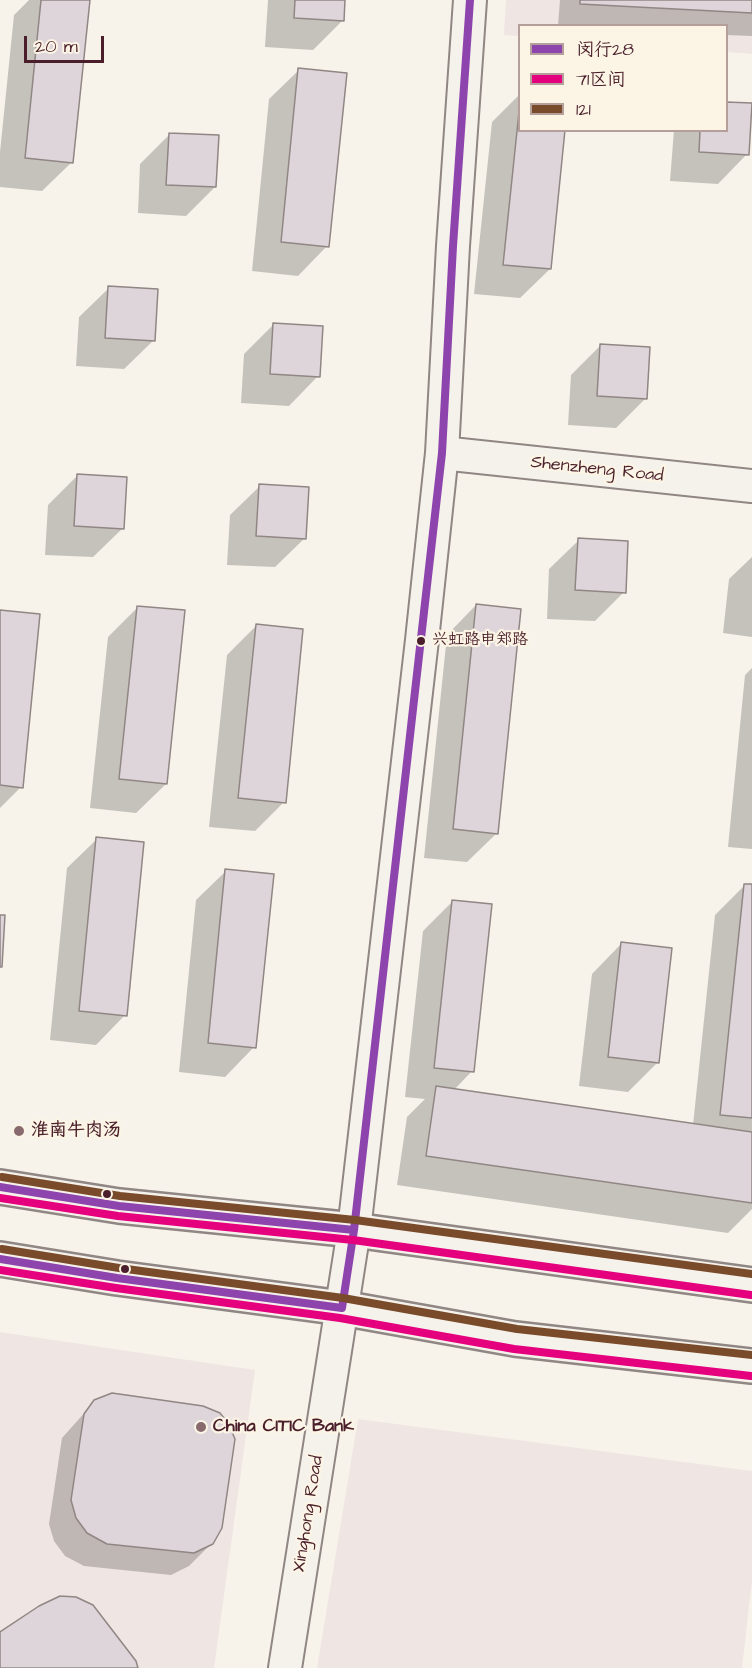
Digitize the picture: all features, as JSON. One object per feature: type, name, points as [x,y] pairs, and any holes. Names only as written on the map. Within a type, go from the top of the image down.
[{"type":"main road","points":[[0,1187],[119,1206],[354,1230],[752,1285]]},
{"type":"main road","points":[[0,1259],[117,1278],[342,1308],[515,1339],[752,1366]]},
{"type":"street","name":"Xinghong Road","points":[[285,1668],[354,1230],[442,453],[470,0]]},
{"type":"street","name":"Shenzheng Road","points":[[442,453],[752,486]]},
{"type":"shaded area","points":[[506,0],[752,0],[752,54],[728,52],[728,24],[518,24],[518,36],[504,35]]},
{"type":"shaded area","points":[[0,1332],[255,1370],[214,1668],[0,1668]]},
{"type":"shaded area","points":[[358,1419],[752,1471],[752,1580],[742,1668],[317,1668]]},
{"type":"building","points":[[41,0],[90,0],[73,163],[25,158]]},
{"type":"building","points":[[295,0],[345,0],[344,21],[294,18]]},
{"type":"building","points":[[580,0],[752,0],[752,13],[580,4]]},
{"type":"building","points":[[298,68],[347,73],[329,247],[281,242]]},
{"type":"building","points":[[728,102],[752,103],[749,155],[699,152],[700,132],[728,132]]},
{"type":"building","points":[[518,121],[518,132],[565,132],[551,269],[503,265]]},
{"type":"building","points":[[169,133],[219,135],[216,187],[166,185]]},
{"type":"building","points":[[108,286],[158,289],[155,341],[105,338]]},
{"type":"building","points":[[273,323],[323,326],[320,377],[270,374]]},
{"type":"building","points":[[600,344],[650,347],[647,399],[597,396]]},
{"type":"building","points":[[77,474],[127,477],[124,529],[74,526]]},
{"type":"building","points":[[259,484],[309,487],[306,539],[256,536]]},
{"type":"building","points":[[578,538],[628,541],[626,593],[575,590]]},
{"type":"building","points":[[476,604],[521,609],[498,834],[453,829]]},
{"type":"building","points":[[137,606],[185,610],[167,784],[119,779]]},
{"type":"building","points":[[0,610],[40,614],[23,788],[0,785]]},
{"type":"building","points":[[256,624],[303,629],[286,803],[238,798]]},
{"type":"building","points":[[96,837],[144,842],[127,1016],[79,1011]]},
{"type":"building","points":[[225,869],[274,874],[256,1048],[208,1043]]},
{"type":"building","points":[[744,884],[752,884],[752,1118],[720,1115]]},
{"type":"building","points":[[452,900],[492,904],[474,1072],[434,1068]]},
{"type":"building","points":[[0,915],[5,915],[2,967],[0,967]]},
{"type":"building","points":[[621,942],[672,948],[659,1063],[608,1057]]},
{"type":"building","points":[[436,1086],[752,1132],[752,1203],[426,1156]]},
{"type":"building","points":[[112,1393],[203,1406],[220,1413],[228,1423],[235,1439],[222,1528],[213,1544],[194,1553],[107,1544],[87,1533],[76,1518],[71,1500],[84,1414],[94,1400]]},
{"type":"building","points":[[60,1596],[76,1597],[93,1605],[136,1661],[138,1668],[0,1668],[0,1632],[39,1606]]},
{"type":"transit line","name":"闵行28","points":[[0,1259],[117,1278],[342,1308],[354,1230],[442,453],[470,0]]},
{"type":"transit line","name":"121","points":[[2,1177],[120,1196],[355,1220],[752,1274]]},
{"type":"transit line","name":"闵行28","points":[[0,1187],[119,1206],[354,1230]]},
{"type":"transit line","name":"71区间","points":[[0,1198],[118,1216],[353,1240],[751,1295]]},
{"type":"transit line","name":"121","points":[[2,1249],[119,1268],[343,1298],[517,1329],[752,1355]]},
{"type":"transit line","name":"71区间","points":[[0,1270],[340,1318],[514,1349],[751,1376]]},
{"type":"place","name":"兴虹路申郑路","points":[[421,641]]},
{"type":"place","name":"淮南牛肉汤","points":[[19,1131]]},
{"type":"place","name":"China CITIC Bank","points":[[201,1427]]}]
